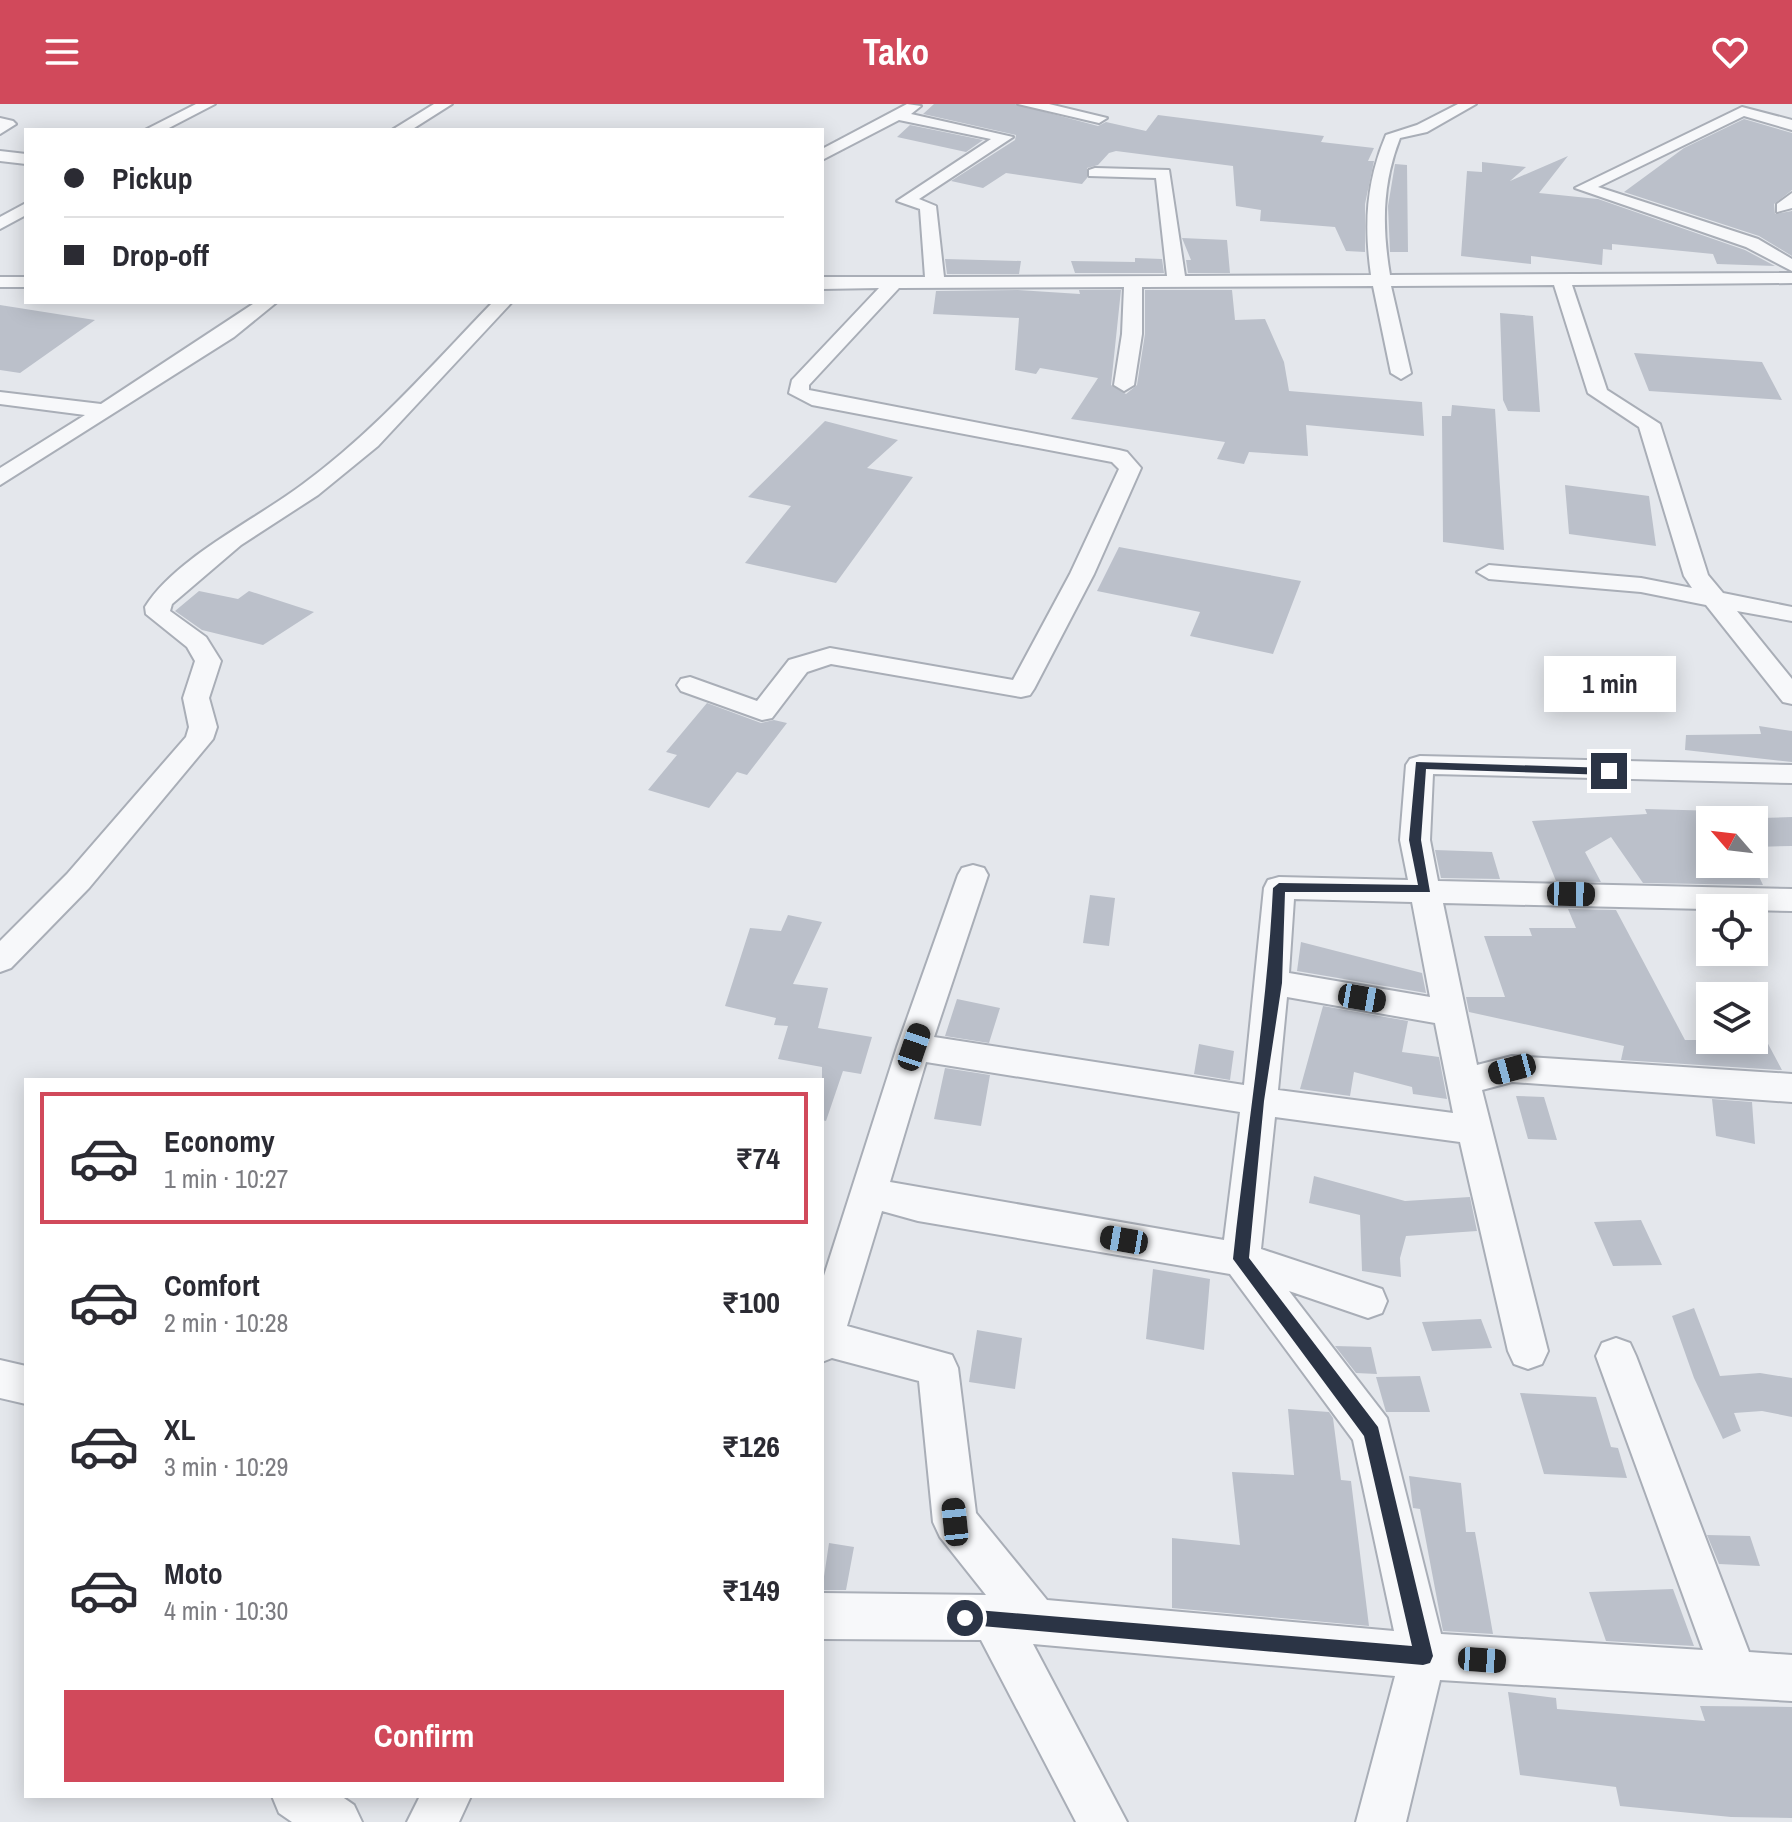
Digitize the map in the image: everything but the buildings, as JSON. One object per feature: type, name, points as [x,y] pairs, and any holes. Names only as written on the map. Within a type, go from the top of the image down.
[{"type":"street","points":[[157,128],[208,104]]},
{"type":"street","points":[[403,128],[445,104]]},
{"type":"street","points":[[824,154],[917,104]]},
{"type":"street","points":[[1025,104],[1099,118]]},
{"type":"street","points":[[1401,373],[1381,279],[1376,197],[1384,154],[1394,135],[1422,129],[1469,104]]},
{"type":"street","points":[[1717,104],[1792,125]]},
{"type":"street","points":[[935,282],[928,206],[905,201],[1049,109]]},
{"type":"street","points":[[1742,111],[1660,154],[1583,188],[1752,243],[1792,266]]},
{"type":"street","points":[[896,115],[1016,130]]},
{"type":"street","points":[[0,156],[24,159]]},
{"type":"street","points":[[1095,173],[1163,173],[1177,281]]},
{"type":"street","points":[[0,224],[24,209]]},
{"type":"street","points":[[1773,255],[1792,247]]},
{"type":"street","points":[[1561,278],[1598,393],[1649,424],[1696,576],[1792,696]]},
{"type":"street","points":[[824,283],[1792,278]]},
{"type":"street","points":[[1124,385],[1132,334],[1133,281]]},
{"type":"street","points":[[0,282],[24,282]]},
{"type":"street","points":[[690,685],[762,712],[798,666],[830,656],[1021,689],[1082,574],[1130,468],[1119,457],[812,399],[799,393],[799,384],[895,282]]},
{"type":"street","points":[[0,478],[107,411],[265,304]]},
{"type":"street","points":[[0,960],[78,881],[199,739],[203,727],[196,698],[208,661],[197,642],[158,614],[162,599],[233,540],[310,490],[370,441],[501,304]]},
{"type":"street","points":[[0,398],[107,411]]},
{"type":"street","points":[[1489,572],[1641,585],[1716,602],[1792,614]]},
{"type":"street","points":[[1528,1351],[1473,1130],[1415,840],[1420,765],[1792,774]]},
{"type":"street","points":[[824,1338],[914,1047],[973,875]]},
{"type":"street","points":[[1381,1822],[1423,1656],[1372,1432],[1241,1259],[1257,1101],[1275,983],[1279,888],[1425,889],[1792,900]]},
{"type":"street","points":[[1275,983],[1449,1013]]},
{"type":"street","points":[[914,1047],[1257,1101],[1473,1130]]},
{"type":"street","points":[[1463,1082],[1512,1069],[1792,1088]]},
{"type":"street","points":[[869,1192],[918,1205],[1241,1259],[1368,1301]]},
{"type":"street","points":[[824,1341],[938,1368],[955,1522],[1015,1620],[1102,1822]]},
{"type":"street","points":[[1616,1356],[1735,1675]]},
{"type":"street","points":[[0,1379],[24,1385]]},
{"type":"street","points":[[824,1616],[1015,1620],[1423,1656],[1792,1678]]},
{"type":"street","points":[[299,1798],[337,1822]]},
{"type":"street","points":[[432,1822],[446,1798]]},
{"type":"route","points":[[965,1618],[1423,1656],[1372,1432],[1241,1259],[1257,1101],[1275,983],[1279,888],[1425,889],[1415,840],[1420,765],[1609,771]]}]
